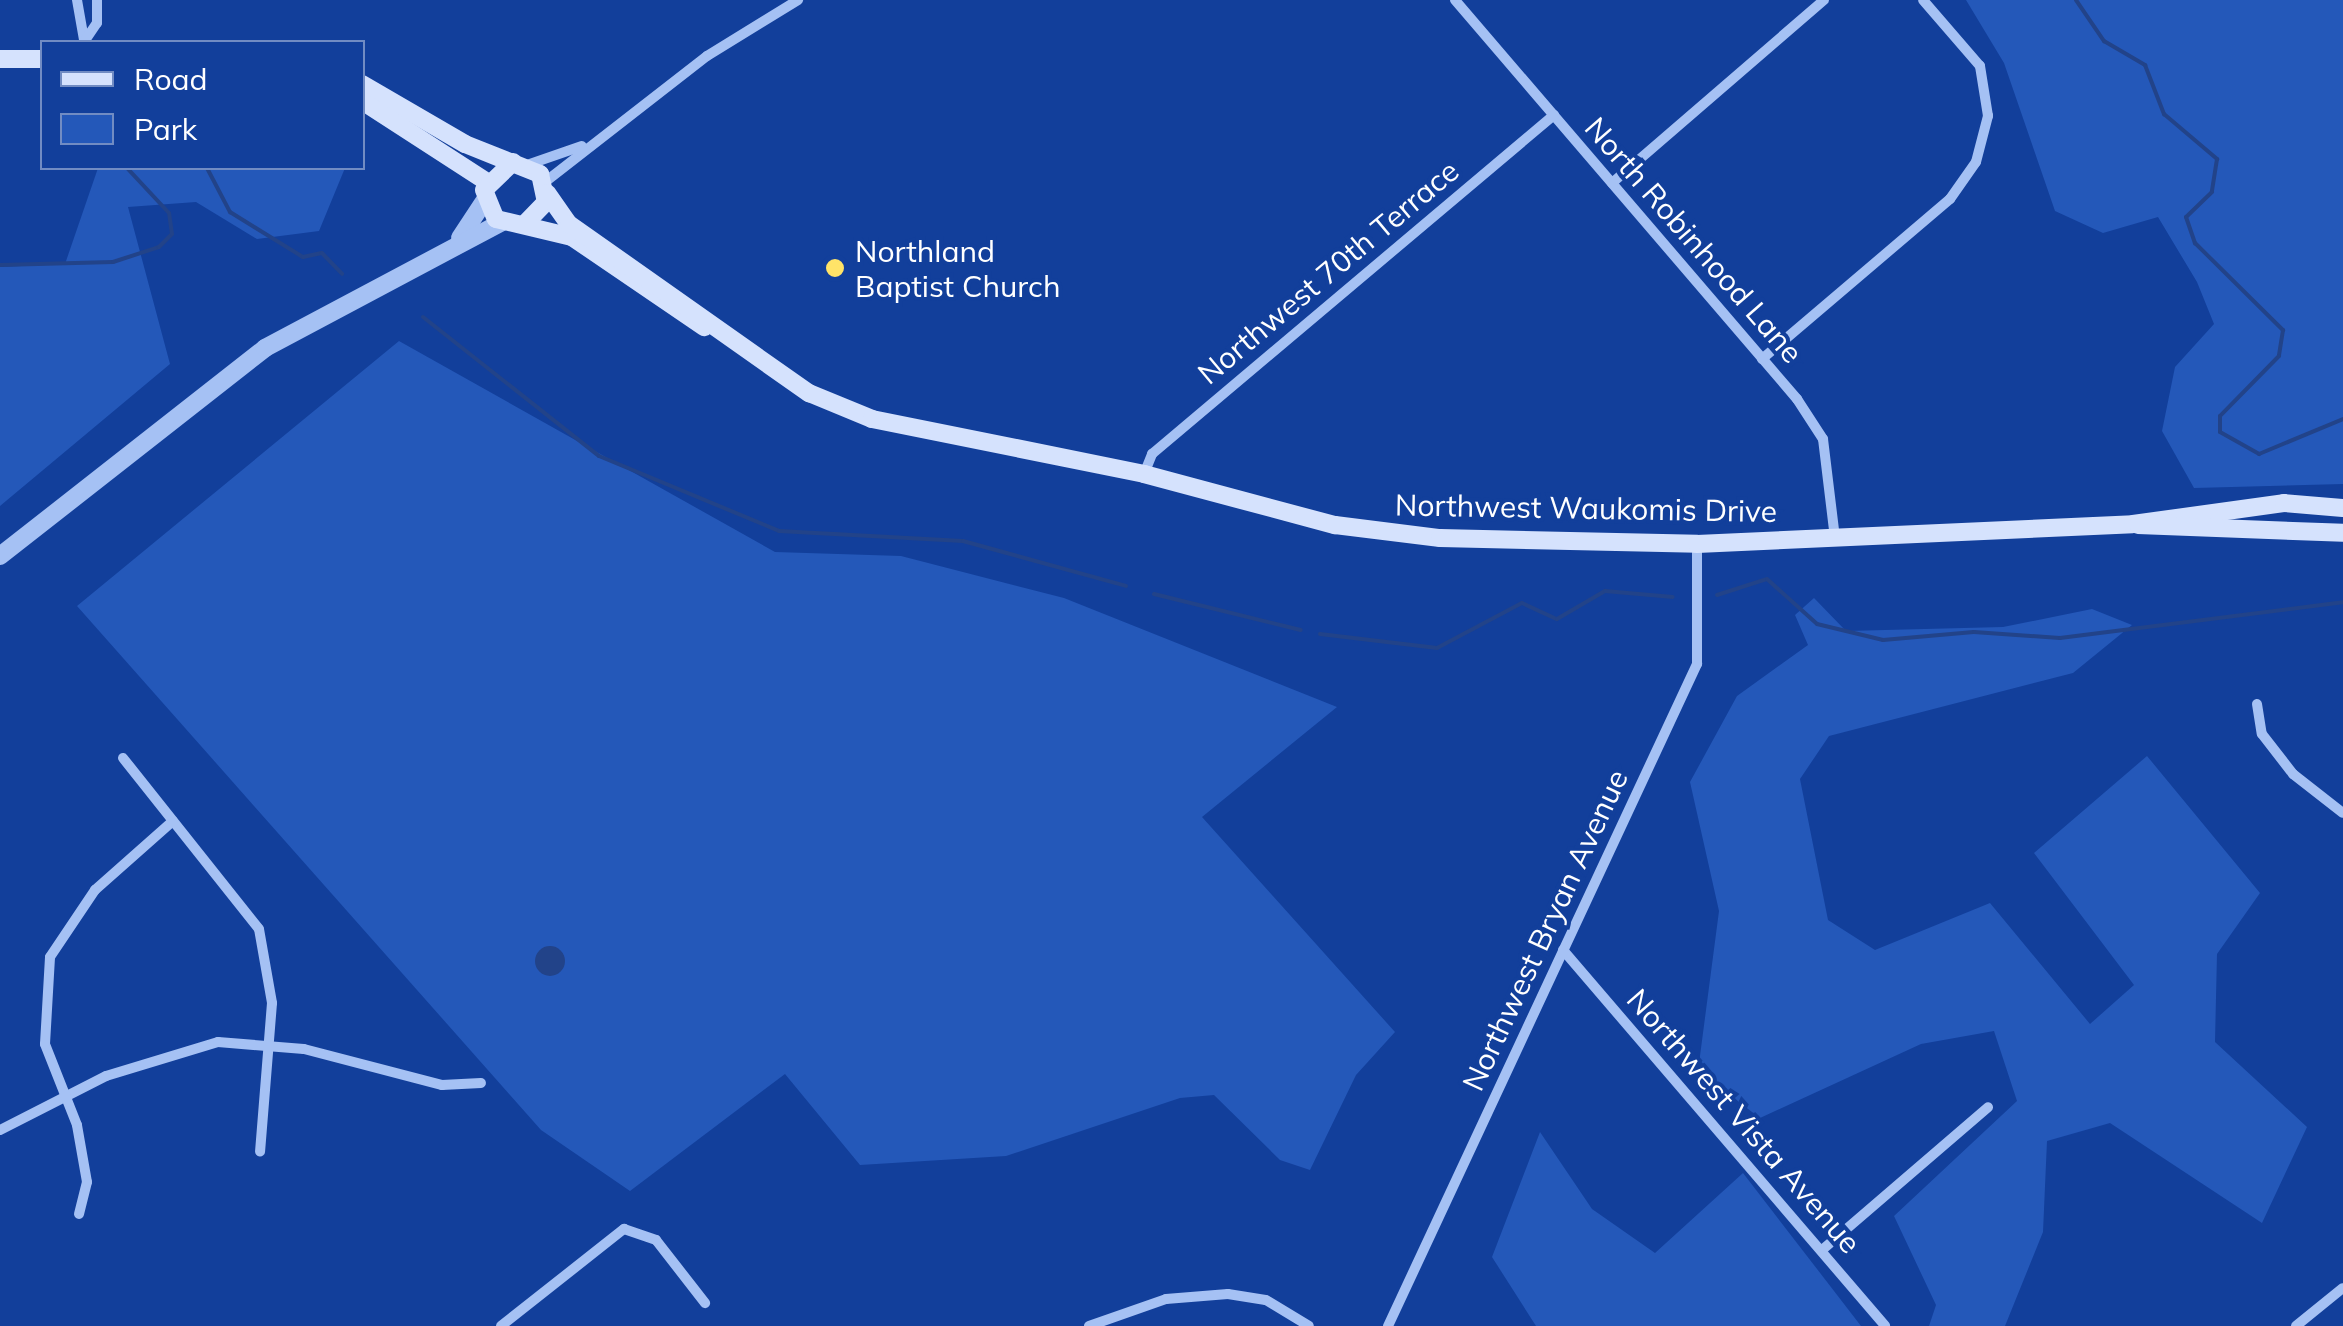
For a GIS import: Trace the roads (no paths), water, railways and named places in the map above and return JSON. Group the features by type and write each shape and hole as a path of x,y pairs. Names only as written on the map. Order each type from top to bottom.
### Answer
{"main road":[{"path":"0,59 40,59"},
{"path":"365,86 520,163 486,191"},
{"path":"365,102 486,191 502,222"},
{"name":"Northwest Waukomis Drive","path":"520,163 546,188 569,224 714,331"},
{"path":"525,224 546,188"},
{"name":"Northwest Waukomis Drive","path":"502,222 572,237 809,394 872,419 1144,474 1334,525 1697,544 2133,524 2343,533"},
{"name":"Northwest Waukomis Drive","path":"2133,524 2266,504 2343,508"}],"street":[{"path":"77,0 84,40"},
{"path":"85,40 97,23 97,0"},
{"path":"546,188 593,145 798,0"},
{"name":"North Robinhood Lane","path":"1455,0 1762,359 1823,439 1835,539"},
{"path":"1612,182 1824,0"},
{"path":"1762,359 1950,199 1976,162 1988,116 1980,66 1923,0"},
{"name":"Northwest 70th Terrace","path":"1144,474 1152,454 1554,115"},
{"path":"520,163 593,145"},
{"path":"435,263 486,191"},
{"path":"0,556 265,348 435,263 502,222"},
{"name":"Northwest Bryan Avenue","path":"1388,1326 1697,664 1697,544"},
{"path":"2258,704 2262,734 2293,774 2343,813"},
{"path":"123,758 259,929 269,961 260,1152"},
{"path":"80,1214 87,1182 45,1044 50,957 95,890 173,821"},
{"name":"Northwest Vista Avenue","path":"1563,950 1885,1326"},
{"path":"0,1130 164,1053 266,1045 442,1085 480,1084"},
{"path":"1822,1250 1988,1107"},
{"path":"501,1326 624,1229 656,1240 706,1303"},
{"path":"2296,1326 2343,1288"},
{"path":"1089,1326 1166,1298 1228,1294 1266,1300 1309,1326"}],"waterway":[{"path":"2076,0 2104,41 2145,65 2164,114 2217,159 2212,192 2186,217 2195,243 2283,330 2279,356 2220,416 2220,432 2259,454 2343,419"},
{"path":"0,265 113,262 159,247 172,234 169,213 129,170"},
{"path":"208,170 230,212 303,257 322,253 342,274"},
{"path":"423,317 599,456 779,531 963,541 1126,586"},
{"path":"1717,595 1767,579 1817,624 1883,640 1974,632 2060,638 2343,602"},
{"path":"1320,634 1437,648 1522,603 1557,619 1605,591 1673,597"},
{"path":"1154,594 1301,630"}],"place":[{"name":"Northland Baptist Church","path":"835,268"}]}
